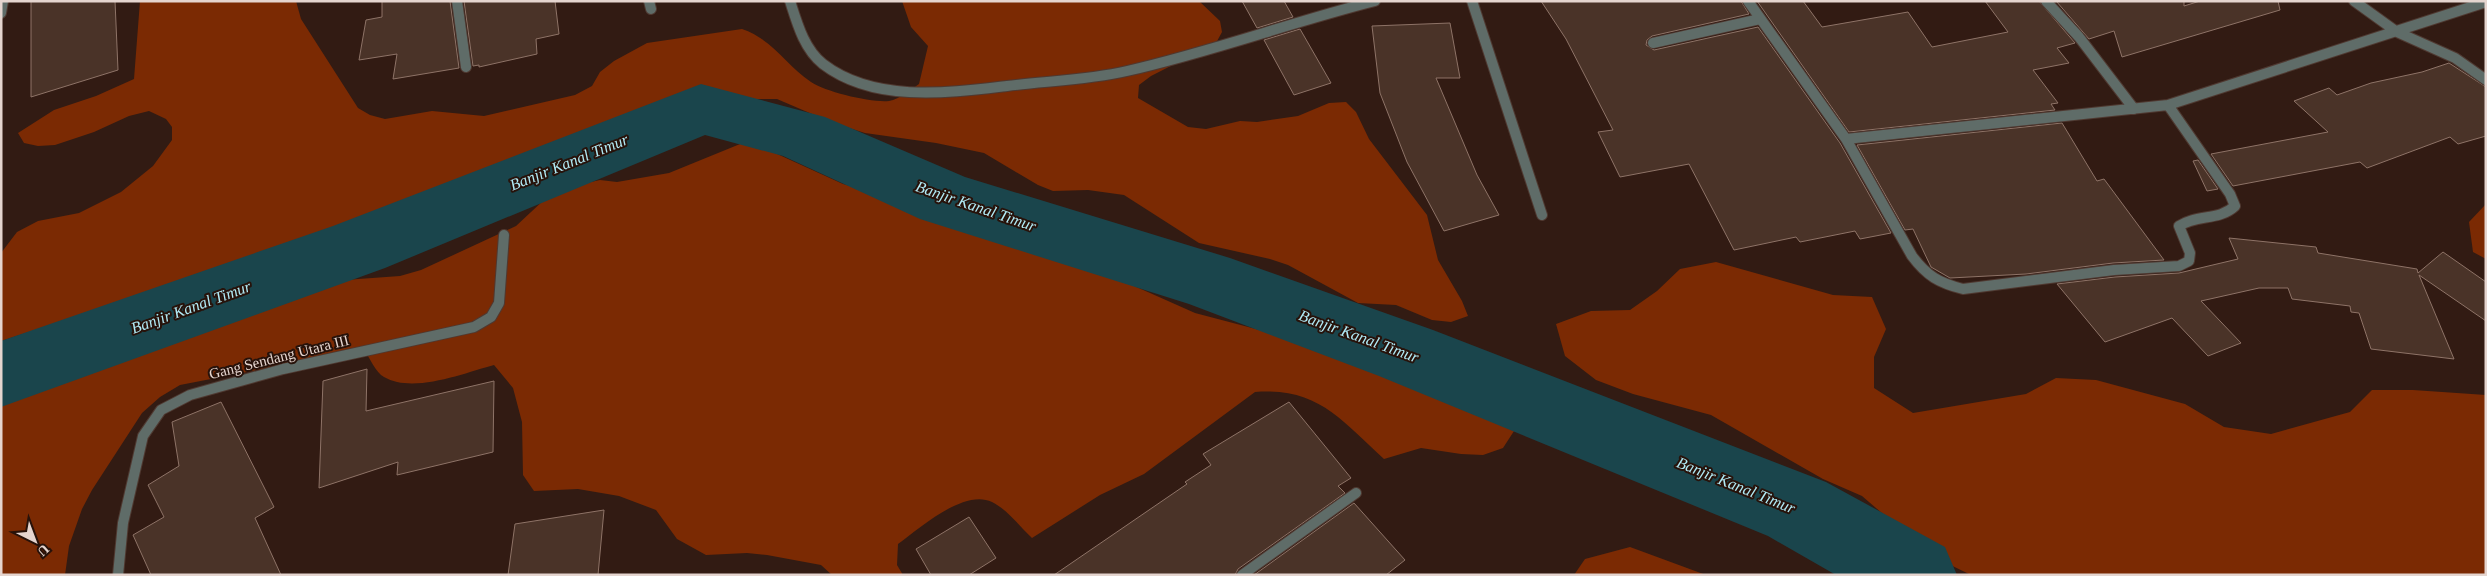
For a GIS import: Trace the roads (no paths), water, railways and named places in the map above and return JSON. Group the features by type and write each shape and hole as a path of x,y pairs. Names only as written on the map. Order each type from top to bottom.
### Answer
{"street":[{"path":"1,13 3,1"},
{"path":"457,1 466,67"},
{"path":"790,1 809,47 823,64 844,76 869,86 902,91 961,90 1126,71 1376,1"},
{"path":"1332,1 1339,10"},
{"path":"1472,1 1542,215"},
{"path":"1748,1 1846,139 1921,268 1940,283 1963,289 2114,270 2179,266 2189,261 2190,252 2179,233 2179,226 2187,222 2224,215 2231,212 2235,206 2230,194 2168,105"},
{"path":"2046,1 2079,37 2134,108"},
{"path":"2354,1 2396,32 2455,58 2486,80"},
{"path":"1846,139 2168,105 2486,2"},
{"path":"1653,44 1760,19"},
{"name":"Gang Sendang Utara III","path":"118,575 123,523 143,436 150,422 161,410 190,395 283,369 474,327 491,317 499,304 504,235"},
{"path":"1242,575 1356,493"}],"waterway":[{"name":"Banjir Kanal Timur","path":"1,374 359,247 701,109 801,135 945,199 1204,279 1406,353 1797,509 1915,575"}]}
